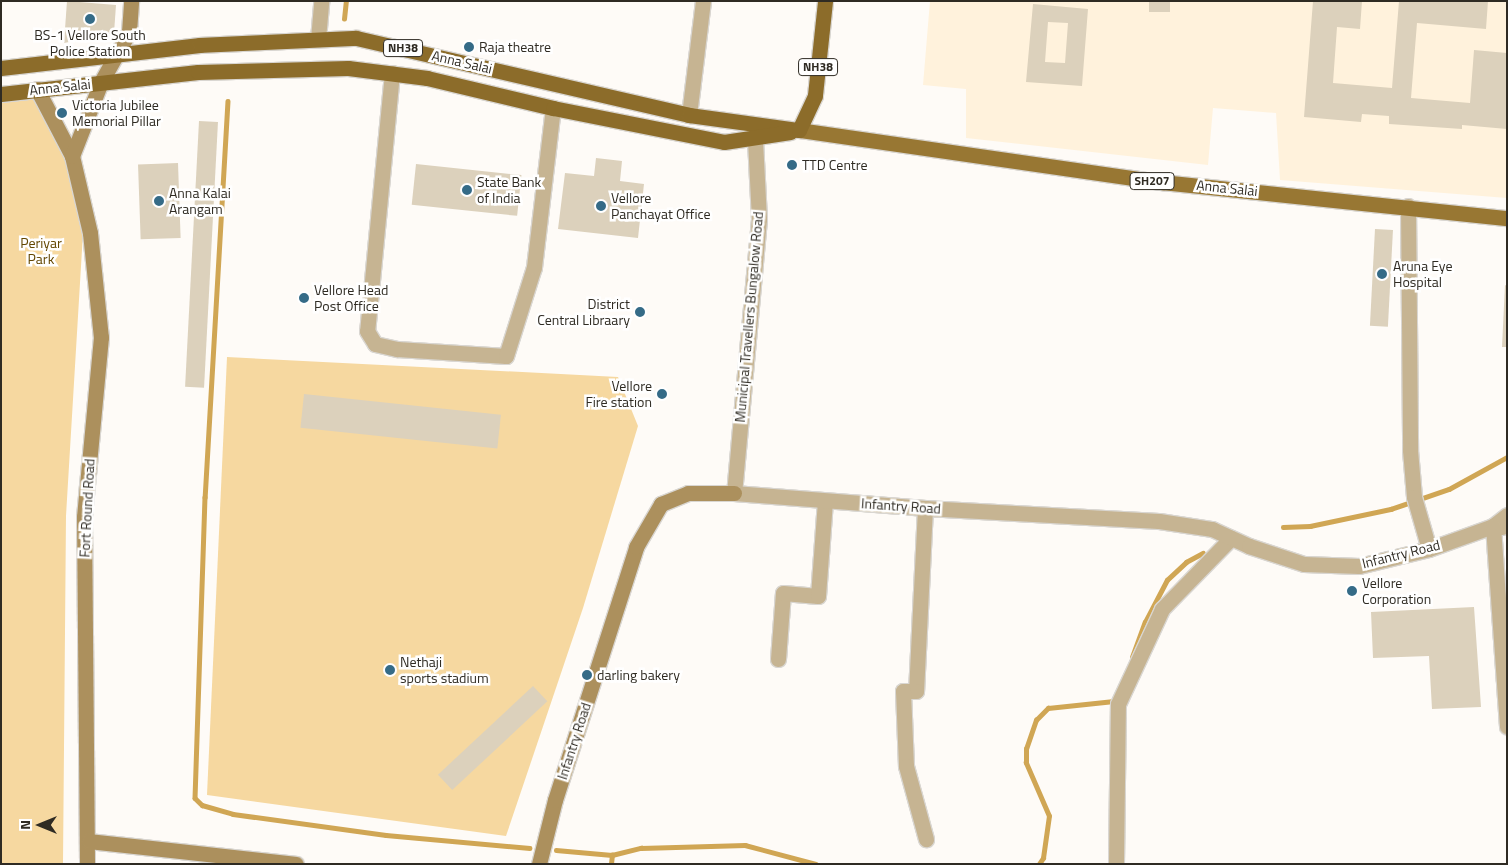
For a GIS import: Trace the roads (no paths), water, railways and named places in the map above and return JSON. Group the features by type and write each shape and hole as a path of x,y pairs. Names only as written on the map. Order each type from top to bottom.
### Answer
{"highway":[{"name":"NH38","path":"799,130 815,95 824,1"},
{"name":"Anna Salai","path":"1,68 118,52 356,38 689,115 799,130"},
{"name":"Anna Salai","path":"1,94 101,82 267,68 348,68 428,78 553,108 724,142 755,140 799,130"}],"main road":[{"path":"72,156 101,82 129,32 131,1"},
{"path":"37,89 72,156"},
{"name":"Anna Salai","path":"799,130 1162,182 1408,206 1507,218"},
{"name":"Fort Round Road","path":"72,156 90,233 101,336 84,517 89,841 87,864"},
{"name":"Infantry Road","path":"539,864 555,800 636,547 661,504 688,493 734,493"},
{"path":"89,841 296,864"}],"street":[{"path":"318,39 321,1"},
{"path":"689,115 702,1"},
{"path":"392,73 367,331 375,344 397,349 506,356 534,267 553,108"},
{"name":"Municipal Travellers Bungalow Road","path":"734,493 759,219 755,140"},
{"path":"1408,206 1410,450 1414,497 1429,549"},
{"name":"Infantry Road","path":"734,493 925,508 1159,521 1212,529 1231,538 1304,564 1359,566 1429,549 1500,527 1507,516"},
{"path":"778,659 783,593 818,596 825,500"},
{"path":"925,508 916,691 903,691 906,766 926,839"},
{"path":"1500,527 1507,727"},
{"path":"1116,864 1118,704 1162,609 1231,538"}],"waterway":[{"path":"344,19 346,1"},
{"path":"228,101 205,497 195,798 202,805 233,814 386,835 529,848"},
{"path":"1283,527 1310,526 1391,509 1449,489 1507,457"},
{"path":"1132,657 1145,622 1167,580 1186,562 1203,553"},
{"path":"1039,864 1043,858 1049,816 1026,763 1026,749 1036,720 1048,708 1114,701"},
{"path":"611,864 612,855 641,848 745,845 816,864"},
{"path":"556,850 612,855"}],"place":[{"name":"BS-1 Vellore South Police Station","path":"90,19"},
{"name":"Raja theatre","path":"469,47"},
{"name":"Victoria Jubilee Memorial Pillar","path":"62,113"},
{"name":"TTD Centre","path":"792,165"},
{"name":"State Bank of India","path":"467,190"},
{"name":"Anna Kalai Arangam","path":"159,201"},
{"name":"Vellore Panchayat Office","path":"601,206"},
{"name":"Aruna Eye Hospital","path":"1382,274"},
{"name":"Vellore Head Post Office","path":"304,298"},
{"name":"District Central Libraary","path":"640,312"},
{"name":"Vellore Fire station","path":"662,394"},
{"name":"Vellore Corporation","path":"1352,591"},
{"name":"Nethaji sports stadium","path":"390,670"},
{"name":"darling bakery","path":"587,675"}],"park label":[{"name":"Periyar Park","path":"41,252"}]}
